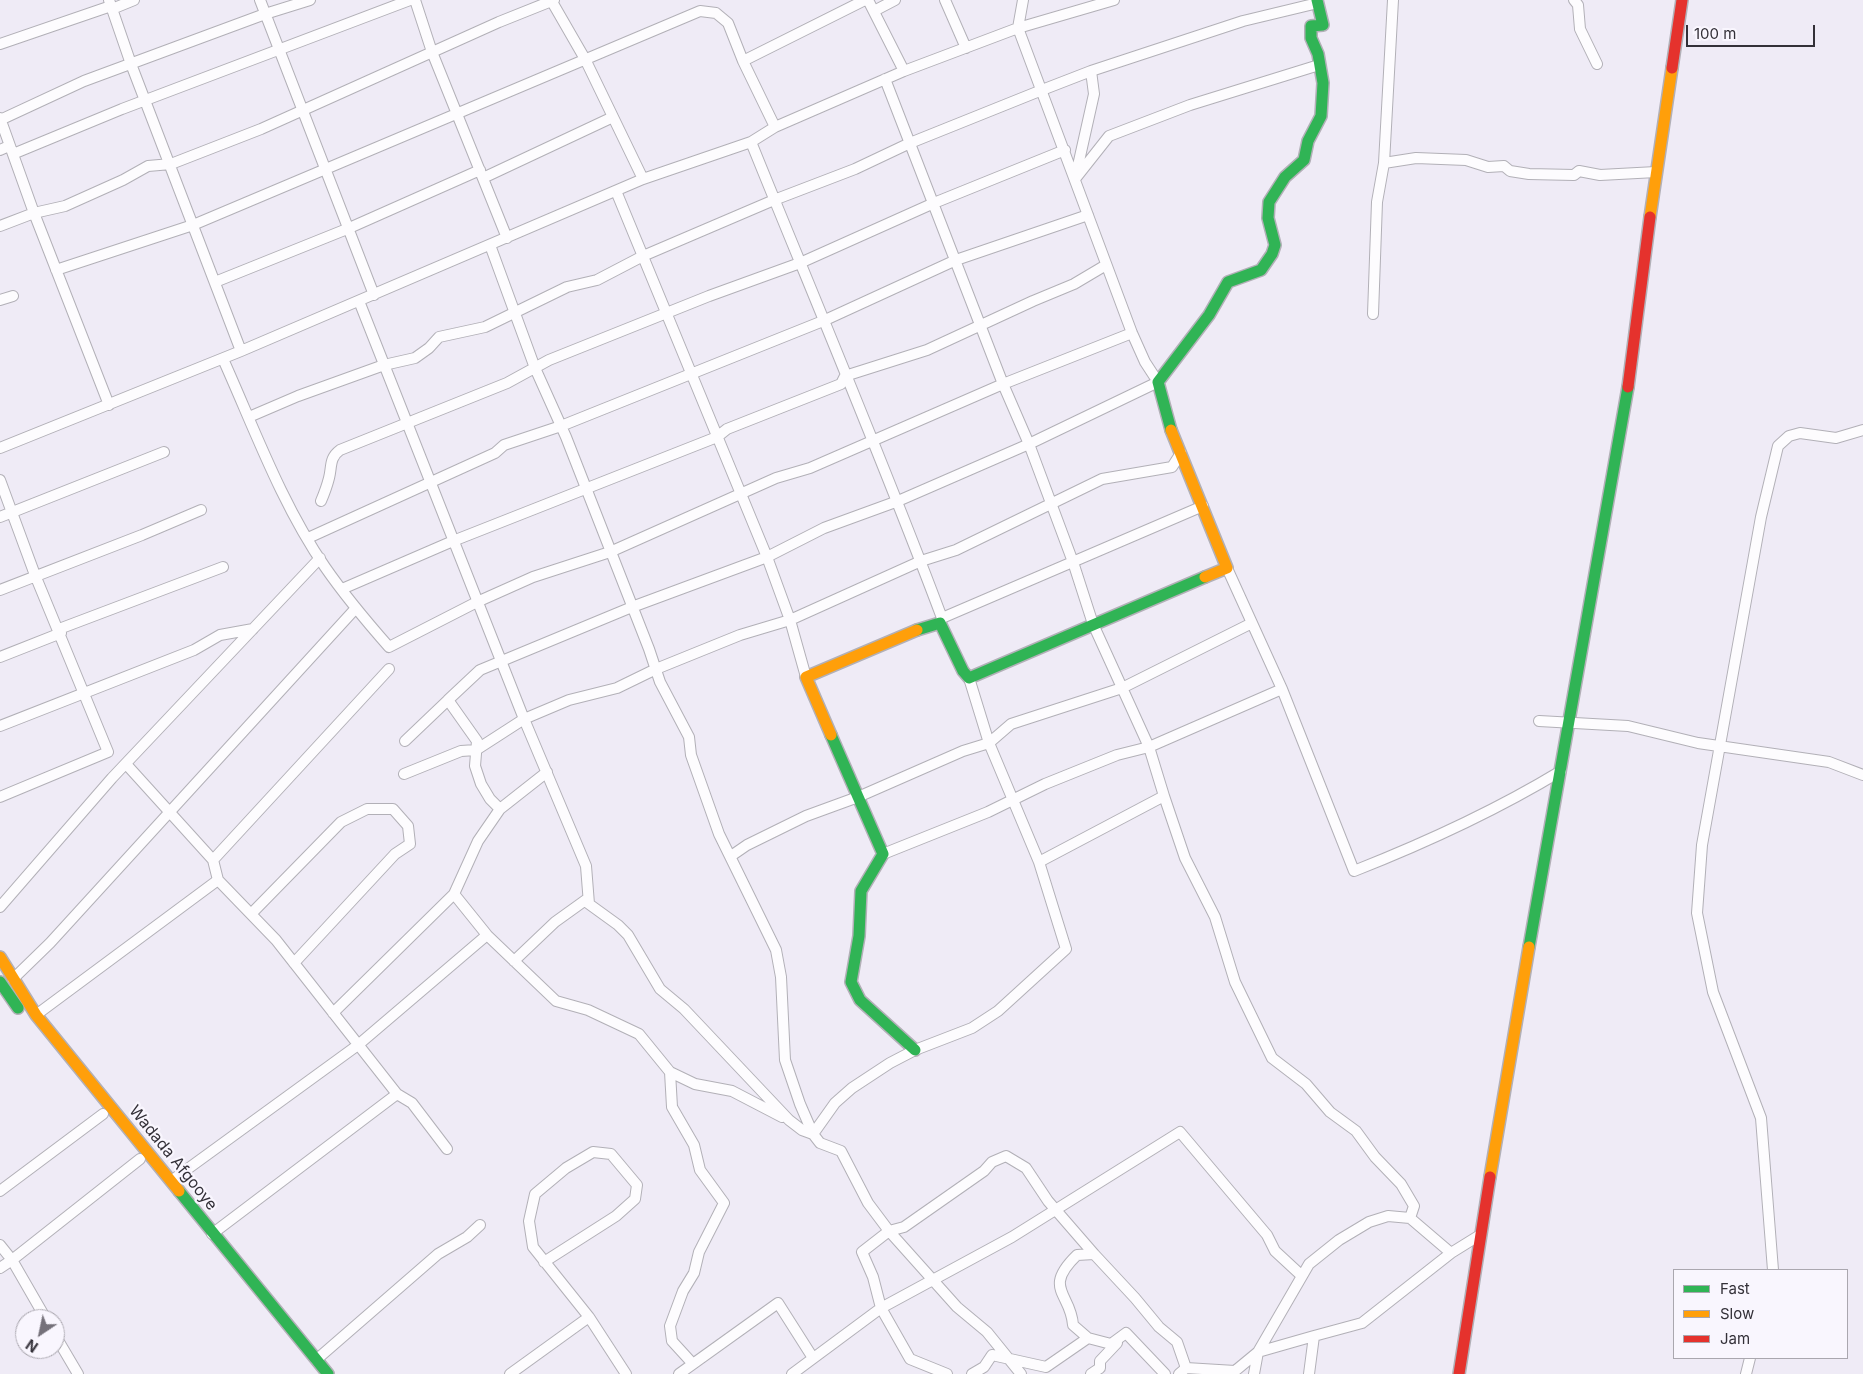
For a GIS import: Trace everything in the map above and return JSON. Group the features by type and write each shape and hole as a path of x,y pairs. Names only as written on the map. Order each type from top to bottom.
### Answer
{"main road":[{"path":"1459,1374 1480,1235 1560,771 1624,417 1656,172 1682,0"},
{"path":"915,1050 860,1000 851,982 853,956 859,936 861,891 883,854 806,677 941,620 963,671 969,678 1227,568 1165,412 1158,382 1209,315 1216,298 1224,286 1228,282 1261,270 1272,254 1274,245 1268,218 1269,202 1285,177 1304,160 1308,141 1322,116 1324,88 1318,54 1311,38 1311,26 1323,25 1318,1"},
{"name":"Wadada Afgooye","path":"0,958 36,1015 212,1234 328,1374"},
{"name":"Wadada Afgooye","path":"0,982 28,1021 314,1374"}],"street":[{"path":"0,44 111,5 134,0"},
{"path":"260,0 278,49 304,109 347,229 374,295"},
{"path":"109,405 7,150 0,119 84,81 265,14 310,0"},
{"path":"7,150 146,101 410,0"},
{"path":"415,0 432,52 507,238"},
{"path":"0,226 65,206 123,180 148,166 171,164 304,109 553,0 585,59 643,180"},
{"path":"743,61 867,0 904,71"},
{"path":"874,11 895,0"},
{"path":"944,0 966,48"},
{"path":"405,741 480,670 632,607 767,557 824,528 898,501 1029,444 1158,382 1144,362 1132,333 1018,28 1023,0"},
{"path":"0,448 223,359 616,191 751,142 776,127 904,71 1018,28 1114,0"},
{"path":"1373,314 1377,202 1384,162 1393,0"},
{"path":"1574,0 1578,5 1580,28 1597,64"},
{"path":"249,417 298,396 384,365 415,358 430,348 439,337 485,327 567,287 597,280 643,256 774,200 856,169 910,143 1042,90 1091,71 1243,22 1318,1"},
{"path":"111,5 131,64 171,164 241,351"},
{"path":"56,270 194,225 700,11 716,13 728,23 743,61 776,127"},
{"path":"1075,179 1109,136 1190,105 1319,65"},
{"path":"1075,179 1094,94 1091,71"},
{"path":"885,79 1003,384 1052,503 1074,562 1093,624 1149,747 1184,858 1215,917 1235,982 1272,1058 1306,1084 1330,1112 1356,1131 1375,1157 1401,1184 1414,1206 1410,1218"},
{"path":"216,282 481,174 613,117"},
{"path":"751,142 871,441 898,501 941,620 1203,506"},
{"path":"321,502 335,454 391,428 409,424 507,382 548,360 800,263 934,204 1065,150"},
{"path":"1384,162 1416,158 1466,160 1488,166 1504,166 1510,170 1529,174 1574,175 1579,171 1600,175 1656,172"},
{"path":"616,191 767,557 790,620 806,677"},
{"path":"308,538 431,483 495,452 504,445 561,426 823,321 956,260 1088,215"},
{"path":"490,245 514,312 526,339 534,368 561,426 660,682 689,737 691,755 719,834 776,950 781,977 784,1060 813,1134 825,1146 842,1151 868,1203 889,1231 958,1307 987,1332 1021,1374"},
{"path":"342,589 453,540 717,437 727,429 841,384 845,376 926,350 1033,300 1074,284 1106,266"},
{"path":"0,300 12,296"},
{"path":"359,301 524,719 586,866 587,899 592,908 618,924 628,935 660,989 684,1009 789,1120 802,1130 813,1134"},
{"path":"223,359 285,497 308,538 356,608 390,647 477,602 533,577 610,552 776,478 810,468 1003,384 1132,333"},
{"path":"1773,1269 1761,1118 1713,992 1696,913 1702,845 1762,517 1778,446 1789,436 1800,433 1836,438 1863,430"},
{"path":"0,517 164,452"},
{"path":"404,774 461,751 476,750 524,719 569,700 617,688 656,669 740,635 790,620 920,561 956,550 1102,479 1172,467 1181,453"},
{"path":"0,480 35,575 60,631 83,694 108,752 0,797"},
{"path":"0,590 202,510"},
{"path":"0,907 126,764 320,558"},
{"path":"0,656 223,567"},
{"path":"1227,568 1282,689 1354,870 1412,848 1519,796 1560,771"},
{"path":"13,978 50,943 356,608"},
{"path":"731,856 747,845 806,816 858,797 963,750 989,743 1011,724 1122,688 1252,623"},
{"path":"0,726 194,650 220,635 253,630"},
{"path":"213,860 389,668"},
{"path":"813,1134 835,1103 852,1088 890,1063 915,1050 972,1028 998,1011 1066,949 1039,862 989,743 969,678"},
{"path":"883,854 988,812 1013,799 1117,756 1149,747 1282,689"},
{"path":"448,700 476,741 475,766 481,784 490,799 500,809"},
{"path":"1540,721 1628,726 1721,747 1829,762 1863,775"},
{"path":"126,764 213,860 218,880 294,963 397,1094 412,1103 447,1149"},
{"path":"333,1013 454,894 478,841 500,809 547,772"},
{"path":"1039,862 1164,796"},
{"path":"250,914 341,822 367,809 393,809 408,826 410,844 395,854 294,963"},
{"path":"36,1015 218,880"},
{"path":"454,894 487,935 556,1001 588,1010 639,1034 670,1072 695,1084 732,1091 789,1120"},
{"path":"514,961 555,922 587,899"},
{"path":"171,1181 358,1045 487,935"},
{"path":"670,1072 672,1107 694,1145 700,1170 724,1203 699,1252 694,1273 683,1291 670,1326 672,1342 693,1364"},
{"path":"212,1234 397,1094"},
{"path":"0,1192 103,1114"},
{"path":"792,1374 881,1308 935,1280 1056,1210 1180,1132 1267,1235 1276,1251 1302,1276"},
{"path":"544,1262 616,1216 635,1199 637,1185 611,1154 593,1152 566,1168 535,1194 529,1221 533,1248 544,1262 589,1317 626,1374"},
{"path":"947,1374 910,1359 881,1308 873,1277 862,1252 889,1231 904,1227 984,1171 992,1162 1006,1156 1026,1168 1056,1210 1094,1254 1159,1327 1177,1342 1183,1371 1235,1371 1258,1352 1362,1323 1451,1253 1480,1235"},
{"path":"0,1268 140,1159"},
{"path":"1254,1374 1258,1352 1309,1264 1319,1255 1369,1222 1388,1216 1410,1218 1451,1253"},
{"path":"316,1360 438,1254 467,1237 480,1225"},
{"path":"0,1245 12,1260 40,1309"},
{"path":"1094,1254 1077,1255 1062,1274 1059,1284 1064,1302 1072,1311 1073,1325 1088,1338 1111,1344 1126,1332"},
{"path":"679,1374 778,1304 813,1358"},
{"path":"510,1374 589,1317"},
{"path":"1090,1374 1100,1368 1100,1361 1126,1332"},
{"path":"1126,1332 1165,1374"},
{"path":"1309,1374 1314,1336"},
{"path":"972,1374 984,1367 992,1355 1046,1367 1088,1338"},
{"path":"65,1352 78,1374"},
{"path":"1746,1374 1750,1359"}],"traffic: fast":[{"path":"1171,430 1158,382 1209,315 1228,282 1261,270 1272,254 1275,245 1268,218 1269,202 1285,177 1304,160 1308,141 1321,116 1323,83 1318,54 1311,38 1311,26 1323,25 1317,0"},
{"path":"1529,947 1628,387"},
{"path":"917,630 940,623 963,671 969,678 1205,577"},
{"path":"831,735 883,854 861,891 859,936 851,982 860,1000 915,1050"},
{"path":"0,982 18,1008"},
{"path":"179,1191 328,1374"}],"traffic: slow":[{"path":"1650,217 1672,68"},
{"path":"1171,430 1227,568 1205,577"},
{"path":"831,735 806,677 917,630"},
{"path":"1490,1177 1529,947"},
{"path":"0,957 36,1015 179,1191"}],"traffic: jam":[{"path":"1672,68 1682,0"},
{"path":"1628,387 1650,217"},
{"path":"1459,1374 1490,1177"}]}
